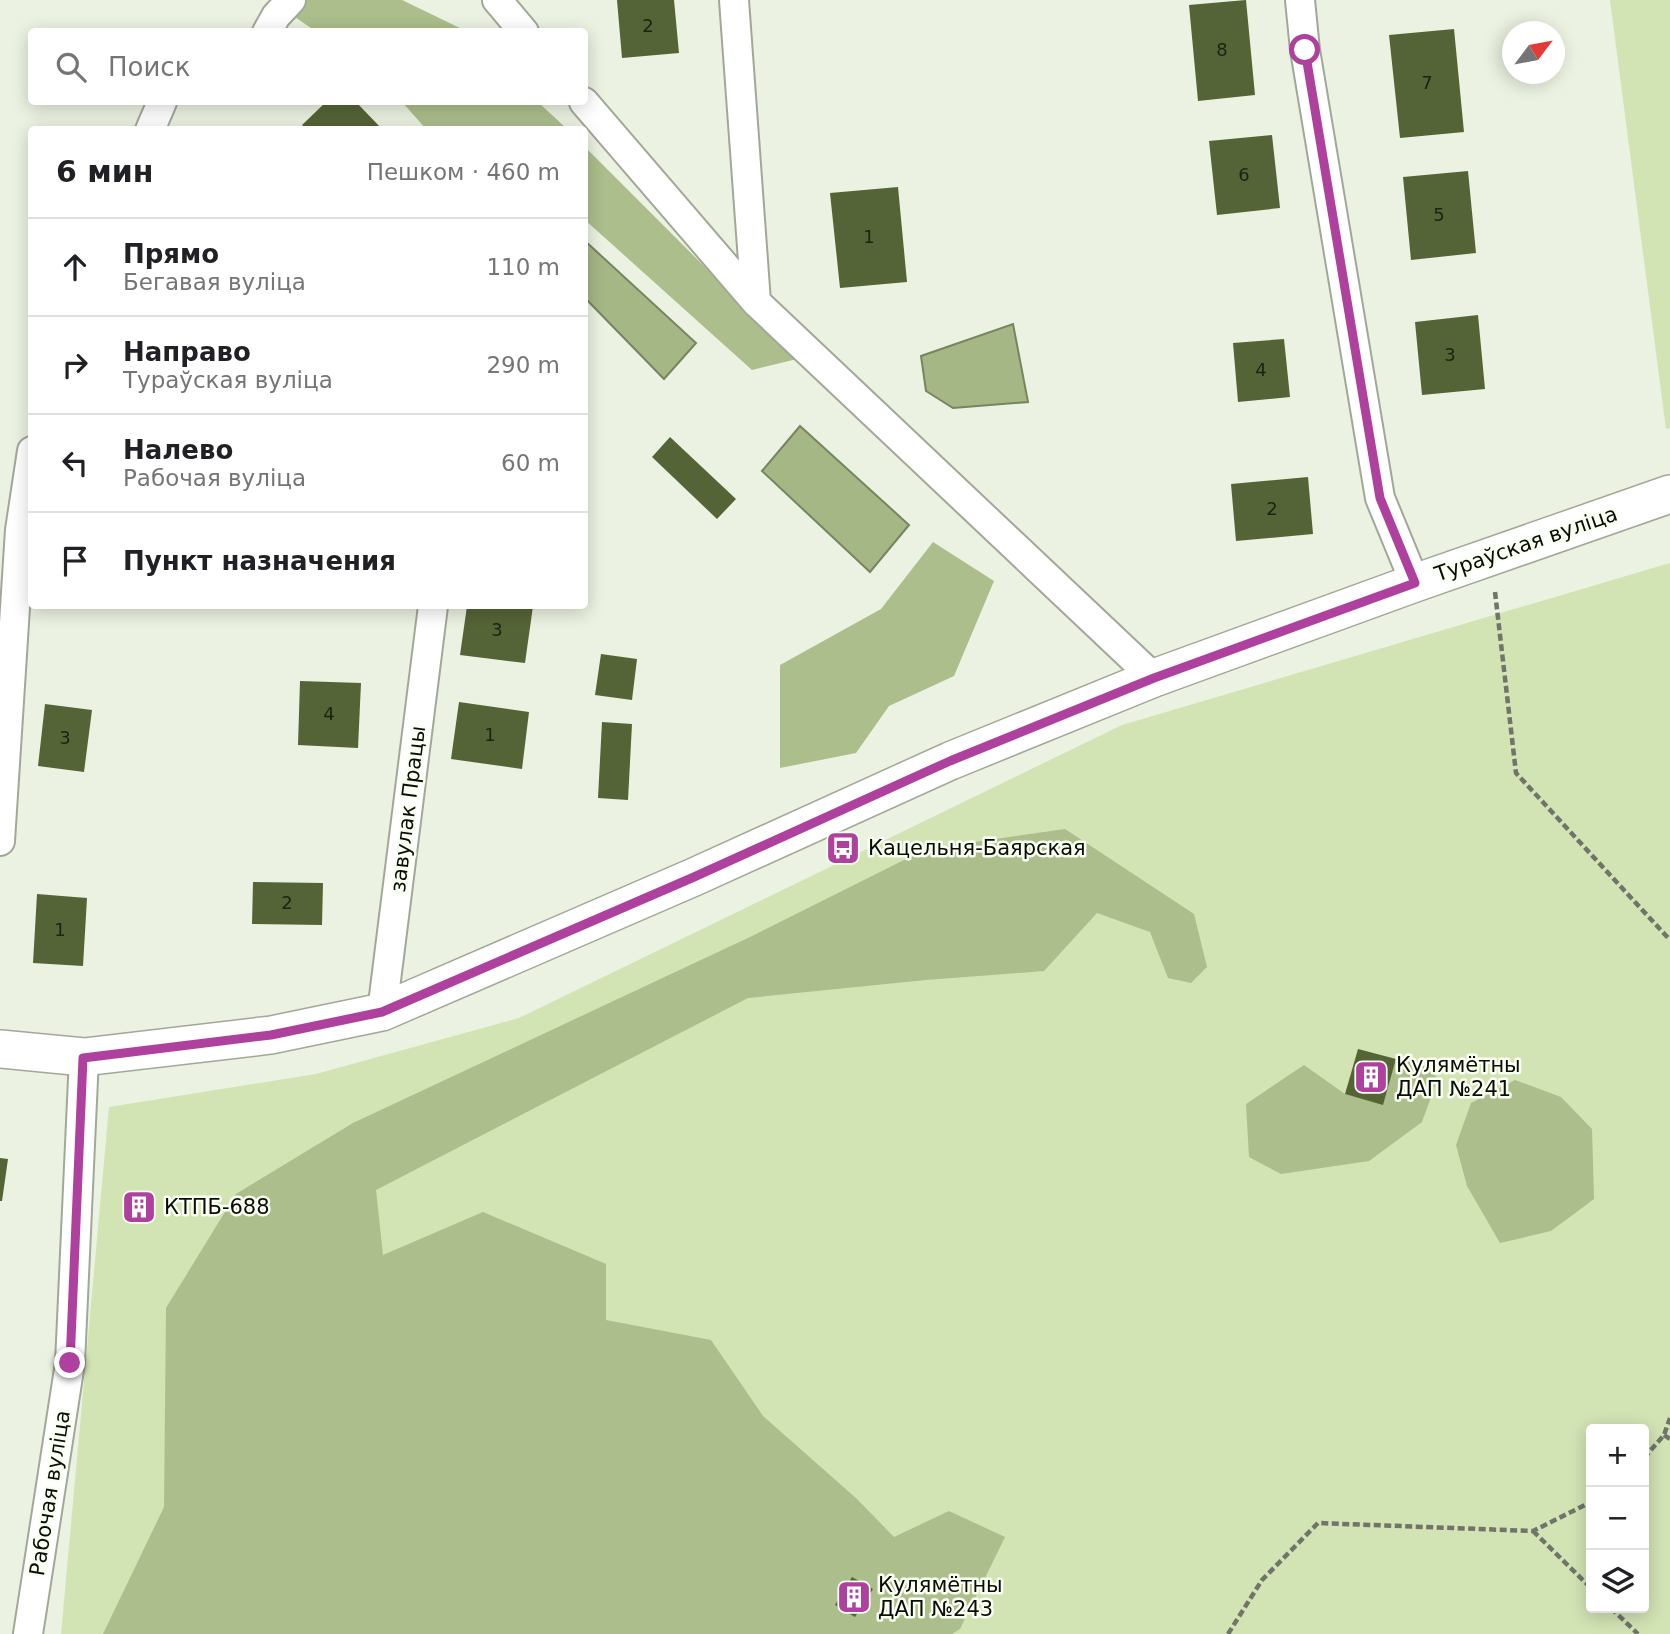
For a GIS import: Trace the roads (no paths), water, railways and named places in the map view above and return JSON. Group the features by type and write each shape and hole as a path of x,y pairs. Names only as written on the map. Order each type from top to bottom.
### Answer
{"street":[{"path":"269,28 291,0"},
{"path":"498,0 521,28"},
{"path":"734,0 756,302"},
{"path":"1300,0 1305,50 1380,498 1415,583"},
{"path":"152,126 161,105"},
{"path":"587,105 756,302 1154,678"},
{"path":"0,841 20,530 28,477"},
{"name":"Тураўская вуліца","path":"0,1049 83,1058 271,1035 382,1012 950,761 1154,678 1670,494"},
{"name":"завулак Працы","path":"382,1012 433,609"},
{"name":"Рабочая вуліца","path":"28,1634 70,1363 83,1058"}],"place":[{"name":"Кацельня-Баярская","path":"843,848"},
{"name":"Кулямётны ДАП №241","path":"1371,1077"},
{"name":"КТПБ-688","path":"139,1207"},
{"name":"Кулямётны ДАП №243","path":"854,1597"}]}
